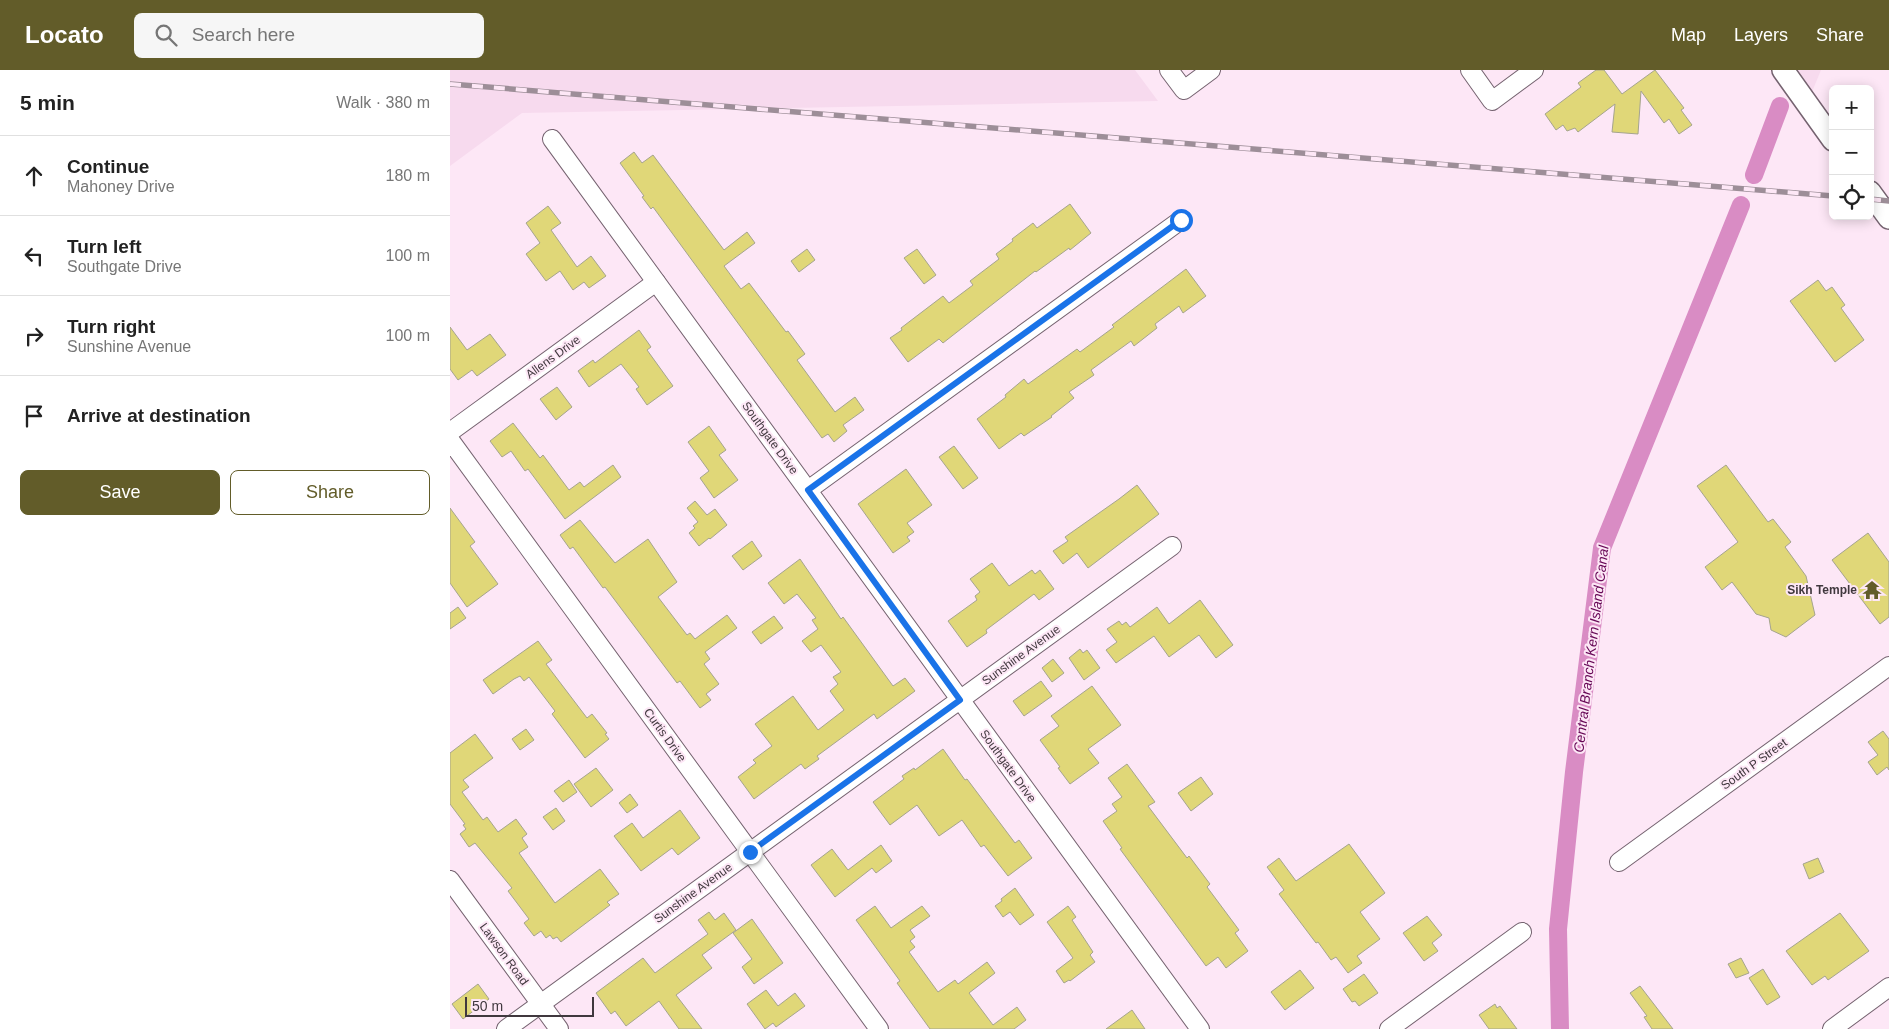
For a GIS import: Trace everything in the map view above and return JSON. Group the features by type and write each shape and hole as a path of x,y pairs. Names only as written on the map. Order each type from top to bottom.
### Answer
{"street":[{"path":"1169,70 1184,90 1211,70"},
{"path":"1470,70 1492,101 1534,70"},
{"path":"1783,70 1829,134"},
{"name":"Southgate Drive","path":"552,139 1200,1029"},
{"path":"1874,197 1889,218"},
{"path":"808,490 1181,220"},
{"name":"Allens Drive","path":"450,432 656,282"},
{"name":"Curtis Drive","path":"450,440 879,1029"},
{"name":"Sunshine Avenue","path":"506,1029 1172,546"},
{"name":"South P Street","path":"1619,862 1889,666"},
{"name":"Lawson Road","path":"450,880 559,1029"},
{"path":"1389,1029 1522,932"},
{"path":"1832,1029 1889,987"}],"shaded area":[{"path":"450,70 1135,70 1158,101 522,113 450,166"},
{"path":"1783,70 1821,70 1807,104"}],"building":[{"path":"1596,70 1604,70 1622,94 1655,70 1684,108 1681,110 1692,125 1679,134 1669,119 1664,123 1641,91 1638,134 1612,132 1615,104 1578,132 1575,128 1567,131 1563,125 1556,130 1545,114 1581,87 1578,83"},
{"path":"634,152 642,163 653,155 724,250 747,232 755,243 724,266 741,289 749,283 786,332 788,331 805,354 797,360 835,412 855,397 864,410 843,425 847,431 834,442 828,434 822,438 653,207 651,209 642,197 644,196 620,163"},
{"path":"1070,204 1091,233 1070,250 1069,248 1035,271 943,343 939,339 908,362 890,338 943,296 949,303 973,285 970,281 999,259 996,254 1013,241 1012,239 1033,223 1037,228"},
{"path":"548,206 561,223 551,230 577,267 591,256 606,276 589,288 584,282 573,290 560,271 546,281 526,254 540,243 526,223"},
{"path":"807,249 815,260 799,272 791,261"},
{"path":"917,249 936,275 924,284 904,258"},
{"path":"1186,269 1206,296 1183,313 1179,306 1155,324 1157,328 1134,346 1131,341 1091,370 1094,375 1069,392 1074,398 1052,417 1024,436 1021,433 999,449 977,419 1006,397 1005,395 1024,379 1028,384 1077,349 1080,352 1114,327 1112,325"},
{"path":"1818,280 1826,291 1832,287 1845,305 1841,308 1864,340 1835,362 1790,301"},
{"path":"450,327 467,350 490,334 506,355 477,376 472,370 458,380 450,369"},
{"path":"639,330 651,347 647,350 673,386 647,405 636,389 639,387 621,364 589,387 578,371 593,360 595,363"},
{"path":"557,387 572,407 556,420 540,399"},
{"path":"513,423 540,458 543,455 569,490 580,482 584,487 613,465 621,477 565,519 528,469 525,471 511,451 502,457 490,441"},
{"path":"709,426 726,450 719,455 738,480 714,498 700,478 709,471 688,442"},
{"path":"954,446 978,478 963,489 939,457"},
{"path":"1726,465 1768,522 1773,519 1791,542 1785,547 1806,576 1815,615 1786,637 1771,630 1769,618 1756,614 1732,582 1722,590 1705,567 1738,542 1697,486"},
{"path":"906,469 932,505 907,523 914,532 907,537 910,541 893,553 858,504"},
{"path":"1137,485 1159,514 1088,568 1077,553 1063,564 1053,551 1068,541 1065,537"},
{"path":"695,501 707,515 715,509 727,525 699,546 689,533 698,522 687,508"},
{"path":"450,508 475,542 470,546 498,584 467,607 450,583"},
{"path":"580,520 615,563 648,539 677,582 658,597 687,635 690,633 695,639 727,615 737,628 705,652 710,659 704,664 719,684 706,694 711,700 700,708 680,681 677,683 573,547 570,549 560,535"},
{"name":"Sikh Temple","path":"1868,533 1889,562 1889,617 1880,624 1832,560"},
{"path":"752,541 762,556 743,570 732,556"},
{"path":"800,559 841,619 843,617 893,686 905,678 915,691 877,719 874,714 817,756 819,759 805,769 801,764 754,799 738,777 756,763 753,760 772,746 755,724 793,696 818,730 844,710 830,691 838,684 833,677 841,672 821,645 811,652 802,641 818,629 812,620 816,618 797,594 784,604 768,583"},
{"path":"992,563 1009,586 1032,570 1035,574 1040,570 1054,589 1039,600 1034,594 986,630 987,633 967,647 948,621 977,600 975,596 980,592 970,579"},
{"path":"1200,600 1233,645 1216,658 1199,635 1169,657 1154,636 1116,663 1106,650 1117,642 1107,629 1119,621 1122,625 1126,622 1130,627 1157,607 1169,624"},
{"path":"458,607 466,618 450,629 450,613"},
{"path":"774,616 783,628 761,644 752,632"},
{"path":"538,641 552,660 546,664 587,718 592,714 607,733 605,734 609,739 585,758 552,714 555,711 529,677 524,681 520,676 493,694 483,680"},
{"path":"1080,649 1083,653 1087,650 1100,668 1084,680 1069,658"},
{"path":"1053,659 1064,673 1052,682 1042,668"},
{"path":"1041,681 1052,696 1024,716 1013,701"},
{"path":"1092,686 1121,725 1088,749 1099,763 1070,784 1040,740 1059,726 1051,716"},
{"path":"526,729 534,740 520,750 512,739"},
{"path":"1883,731 1889,739 1889,770 1887,767 1877,775 1868,762 1878,755 1868,742"},
{"path":"475,734 493,758 463,780 469,787 462,792 483,820 487,817 498,832 516,819 527,834 522,838 528,847 519,853 555,903 600,869 619,894 607,902 610,905 561,942 557,937 553,939 550,935 546,938 541,931 534,936 524,923 529,919 508,891 512,888 475,843 469,847 460,834 466,829 463,825 465,824 450,804 450,753"},
{"path":"943,749 1015,843 1019,840 1032,858 1008,876 984,845 981,847 962,820 939,836 917,805 890,825 873,802 904,779 902,776 914,768 915,770"},
{"path":"1127,764 1155,802 1148,806 1187,858 1189,856 1210,884 1207,887 1239,930 1235,933 1248,951 1226,968 1218,957 1206,966 1120,849 1122,848 1103,821 1117,811 1112,804 1122,797 1108,778"},
{"path":"596,768 613,790 591,807 574,784"},
{"path":"1201,777 1213,794 1191,811 1178,793"},
{"path":"569,780 577,792 563,802 554,791"},
{"path":"630,794 638,805 627,813 619,803"},
{"path":"556,808 565,821 553,830 543,817"},
{"path":"680,810 700,838 678,855 672,848 641,871 614,836 632,823 643,838"},
{"path":"1349,844 1385,893 1360,912 1380,939 1357,956 1362,963 1348,973 1336,957 1331,960 1318,942 1316,943 1279,894 1284,890 1267,867 1279,858 1296,881"},
{"path":"881,845 892,861 876,873 872,868 835,897 811,865 832,849 848,870"},
{"path":"1818,858 1824,872 1809,879 1803,864"},
{"path":"1015,888 1034,915 1020,925 1010,912 1003,917 995,906"},
{"path":"875,906 891,928 922,906 930,916 910,930 915,937 910,941 915,947 909,952 938,992 955,980 958,984 987,962 995,973 969,993 993,1025 1017,1007 1026,1020 1014,1029 930,1029 897,983 900,981 856,920"},
{"path":"1068,906 1076,917 1072,920 1093,952 1090,955 1095,962 1070,981 1064,983 1056,971 1073,958 1047,922"},
{"path":"709,912 715,920 724,913 736,930 702,955 712,968 676,995 702,1029 679,1029 659,1001 626,1026 615,1011 611,1014 596,993 643,958 655,973 708,934 698,920"},
{"path":"1840,913 1869,951 1828,980 1825,976 1812,985 1786,951"},
{"path":"1427,916 1442,935 1432,943 1438,951 1424,961 1403,933"},
{"path":"752,919 783,963 754,984 742,967 752,959 733,933"},
{"path":"1741,958 1749,973 1736,978 1728,964"},
{"path":"1763,969 1780,997 1767,1005 1749,978"},
{"path":"1300,970 1314,988 1285,1010 1271,992"},
{"path":"1364,974 1378,993 1359,1006 1355,1001 1352,1002 1343,989"},
{"path":"478,984 489,999 463,1019 452,1004"},
{"path":"1640,986 1673,1029 1652,1029 1644,1017 1647,1016 1630,993"},
{"path":"766,990 778,1006 795,993 805,1006 776,1027 773,1023 765,1029 747,1004"},
{"path":"1495,1004 1497,1008 1500,1006 1517,1029 1489,1029 1479,1015"},
{"path":"1132,1010 1145,1029 1106,1029"}],"waterway":[{"name":"Central Branch Kern Island Canal","path":"1754,175 1780,106"},
{"name":"Central Branch Kern Island Canal","path":"1560,1029 1558,929 1574,772 1602,548 1741,205"}],"railway":[{"path":"450,84 1829,196"},
{"path":"1874,199 1889,201"}],"place":[{"name":"Sikh Temple","path":"1872,590"}],"route":[{"path":"750,852 960,700 808,490 1181,220"}]}
